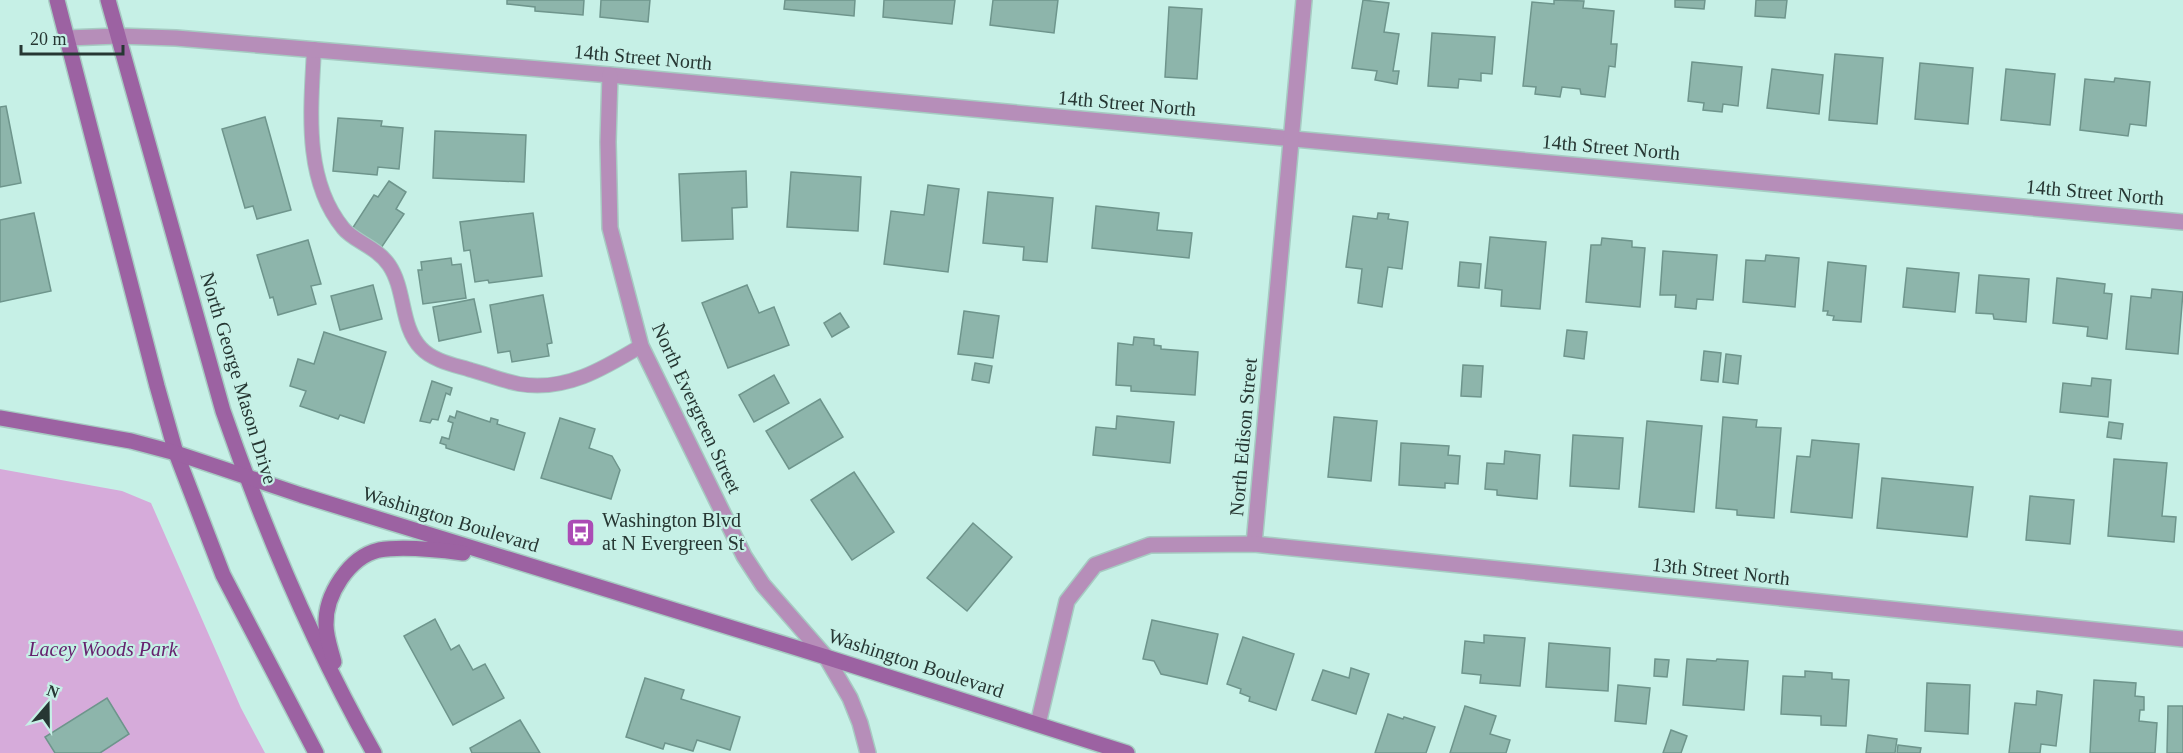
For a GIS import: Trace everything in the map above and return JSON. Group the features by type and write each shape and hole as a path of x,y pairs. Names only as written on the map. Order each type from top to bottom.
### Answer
{"main road":[{"path":"57,0 176,453 223,575 316,753"},
{"name":"North George Mason Drive","path":"108,0 224,411 245,475 342,697 374,753"},
{"name":"Washington Boulevard","path":"0,418 131,441 176,453 302,495 1127,753"},
{"path":"342,697 326,625 330,601 337,586 353,566 361,559 381,550 432,549 497,556"}],"street":[{"name":"North Edison Street","path":"1038,724 1067,601 1095,565 1150,545 1254,544 1304,0"},
{"name":"14th Street North","path":"67,38 118,36 176,38 610,75 2183,222"},
{"name":"North Evergreen Street","path":"610,75 608,142 610,228 641,346 744,556 763,585 826,657 850,698 868,753"},
{"name":"13th Street North","path":"1254,544 2183,639"}],"lane":[{"path":"314,50 310,116 315,162 328,208 345,231 369,246 388,263 396,279 409,328 422,349 438,360 519,384 556,386 606,367 641,346"}],"green space":[{"name":"Lacey Woods Park","path":"0,469 122,491 151,503 241,708 265,753 0,753"}],"building":[{"path":"507,0 584,0 583,15 535,11 535,7 507,4"},
{"path":"601,0 650,0 648,22 600,17"},
{"path":"785,0 855,0 854,16 784,9"},
{"path":"884,0 955,0 952,24 883,17"},
{"path":"993,0 1058,0 1054,33 990,25"},
{"path":"1363,0 1389,3 1384,32 1399,34 1393,71 1399,71 1397,84 1375,80 1377,71 1352,68"},
{"path":"1554,0 1584,1 1583,8 1614,11 1611,44 1617,44 1615,67 1609,66 1605,97 1581,94 1580,89 1562,87 1560,97 1535,94 1536,87 1523,86 1532,2 1554,4"},
{"path":"1675,0 1705,0 1704,9 1675,7"},
{"path":"1756,0 1787,0 1785,18 1755,16"},
{"path":"1169,7 1202,9 1197,79 1165,77"},
{"path":"1432,33 1495,37 1492,74 1481,73 1481,81 1459,79 1458,88 1428,86"},
{"path":"1835,54 1883,58 1877,124 1829,120"},
{"path":"1692,62 1742,67 1738,106 1723,104 1722,112 1703,110 1704,103 1688,101"},
{"path":"1920,63 1973,68 1968,124 1915,119"},
{"path":"1772,69 1823,75 1819,114 1767,108"},
{"path":"2006,69 2055,74 2050,125 2001,120"},
{"path":"2115,78 2150,82 2146,126 2130,124 2128,136 2080,130 2085,79 2114,82"},
{"path":"6,106 21,183 0,187 0,107"},
{"path":"265,117 291,210 257,219 253,206 245,208 222,129"},
{"path":"338,118 382,121 381,126 403,128 399,169 378,167 377,175 333,171"},
{"path":"435,131 526,135 524,182 433,178"},
{"path":"746,171 747,207 732,208 733,239 682,241 679,174"},
{"path":"791,172 861,177 858,231 787,227"},
{"path":"389,181 406,192 396,209 404,214 381,248 352,229 374,195 378,197"},
{"path":"928,185 959,189 948,272 884,264 891,211 924,215"},
{"path":"988,192 1053,198 1047,262 1023,260 1024,247 983,243"},
{"path":"1096,206 1159,213 1157,230 1192,233 1189,258 1092,248"},
{"path":"34,213 51,291 0,302 0,220"},
{"path":"533,213 542,276 489,283 488,280 475,282 470,250 464,251 460,222"},
{"path":"1378,213 1389,214 1388,219 1408,222 1402,269 1388,267 1382,307 1358,303 1362,269 1346,267 1353,216 1377,219"},
{"path":"1490,237 1546,242 1540,309 1501,306 1502,290 1485,288"},
{"path":"1602,238 1632,241 1632,247 1645,248 1640,307 1586,302 1591,245 1601,245"},
{"path":"308,240 321,284 311,286 316,304 278,315 273,297 270,298 257,255"},
{"path":"1663,251 1717,255 1713,300 1697,299 1696,309 1675,307 1676,295 1660,295"},
{"path":"1766,255 1799,258 1795,307 1743,302 1746,260 1765,261"},
{"path":"451,258 452,265 461,264 466,298 423,304 418,270 422,270 421,262"},
{"path":"1460,262 1481,264 1479,288 1458,286"},
{"path":"1828,262 1866,266 1861,322 1833,320 1834,316 1827,315 1828,311 1823,311"},
{"path":"1907,268 1959,273 1955,312 1903,307"},
{"path":"1979,275 2029,279 2026,322 1994,319 1993,314 1976,313"},
{"path":"2057,278 2105,284 2104,293 2112,294 2107,339 2087,336 2088,327 2053,323"},
{"path":"373,285 382,319 340,330 331,296"},
{"path":"747,285 759,313 774,307 789,345 728,368 702,303"},
{"path":"2152,289 2183,292 2178,354 2126,349 2131,296 2151,298"},
{"path":"543,295 552,343 547,344 549,356 512,362 510,351 498,353 490,305"},
{"path":"474,299 481,332 439,341 433,307"},
{"path":"964,311 999,316 993,358 958,354"},
{"path":"840,313 849,327 832,337 824,323"},
{"path":"1567,330 1587,332 1584,359 1564,356"},
{"path":"324,332 386,352 364,423 340,415 338,419 300,406 306,391 290,386 298,359 314,364"},
{"path":"1134,337 1154,339 1154,345 1161,346 1161,349 1198,352 1195,395 1131,391 1131,386 1116,385 1118,343 1133,345"},
{"path":"1704,351 1721,353 1718,382 1701,380"},
{"path":"1726,354 1741,356 1738,384 1723,382"},
{"path":"975,363 992,366 989,383 972,380"},
{"path":"1463,365 1483,366 1481,397 1461,396"},
{"path":"774,375 789,403 754,422 739,395"},
{"path":"2092,378 2111,380 2108,417 2060,412 2063,383 2091,386"},
{"path":"432,381 452,388 450,395 446,393 438,420 432,419 430,423 420,421"},
{"path":"820,399 843,437 789,469 766,431"},
{"path":"457,411 490,422 491,418 498,420 497,424 525,433 514,470 446,448 446,445 440,443 442,437 449,439 453,423 448,421 450,416 455,418"},
{"path":"1117,416 1174,422 1170,463 1093,455 1096,427 1116,429"},
{"path":"1334,417 1377,421 1371,481 1328,477"},
{"path":"1723,417 1757,420 1756,427 1781,428 1774,518 1737,515 1737,510 1716,508"},
{"path":"560,418 595,429 589,448 612,456 620,470 611,499 541,478"},
{"path":"1647,421 1702,426 1694,512 1639,507"},
{"path":"2109,422 2123,424 2121,439 2107,437"},
{"path":"1573,435 1623,438 1619,489 1570,486"},
{"path":"1812,440 1859,444 1852,518 1791,512 1797,456 1810,457"},
{"path":"1401,443 1449,446 1448,455 1460,456 1458,484 1445,483 1445,488 1399,485"},
{"path":"1505,451 1540,455 1537,499 1497,495 1497,490 1485,489 1487,463 1504,464"},
{"path":"2114,459 2167,463 2162,516 2176,517 2174,542 2108,536"},
{"path":"854,472 894,532 852,560 811,500"},
{"path":"1882,478 1973,487 1967,537 1877,528"},
{"path":"2030,496 2074,500 2070,544 2026,540"},
{"path":"973,523 1012,557 967,611 927,578"},
{"path":"435,619 451,650 459,645 473,670 485,664 504,698 453,725 404,636"},
{"path":"1152,620 1218,634 1207,684 1161,674 1154,661 1143,659"},
{"path":"1484,635 1525,638 1520,686 1480,683 1481,675 1462,673 1465,641 1484,643"},
{"path":"1243,637 1294,654 1276,710 1249,701 1250,697 1240,693 1241,689 1227,684"},
{"path":"1549,643 1610,648 1608,691 1546,687"},
{"path":"1655,659 1669,660 1667,677 1654,676"},
{"path":"1687,659 1748,661 1744,710 1683,705"},
{"path":"1351,668 1369,674 1356,714 1312,700 1323,670 1349,678"},
{"path":"1805,671 1832,673 1832,679 1849,680 1846,726 1821,725 1821,716 1781,714 1783,676 1805,677"},
{"path":"645,678 684,690 681,699 740,717 730,750 697,740 693,751 665,743 663,749 626,737"},
{"path":"2094,680 2136,683 2135,696 2144,697 2144,710 2140,710 2139,721 2157,723 2155,753 2090,753"},
{"path":"1927,683 1970,685 1968,734 1925,731"},
{"path":"1618,685 1650,688 1646,724 1615,721"},
{"path":"2037,691 2062,695 2056,746 2041,744 2040,753 2009,753 2015,703 2036,705"},
{"path":"107,698 129,734 100,753 55,753 45,737"},
{"path":"1465,706 1496,716 1490,734 1510,740 1506,753 1450,753"},
{"path":"2168,706 2183,706 2183,753 2167,753"},
{"path":"1388,714 1435,727 1426,753 1375,753"},
{"path":"520,720 540,753 472,753 470,748"},
{"path":"1671,730 1687,736 1681,753 1663,753"},
{"path":"1868,735 1897,739 1895,753 1866,753"},
{"path":"1898,745 1921,748 1920,753 1897,753"}],"place":[{"name":"Washington Blvd at N Evergreen St","path":"581,532"}]}
